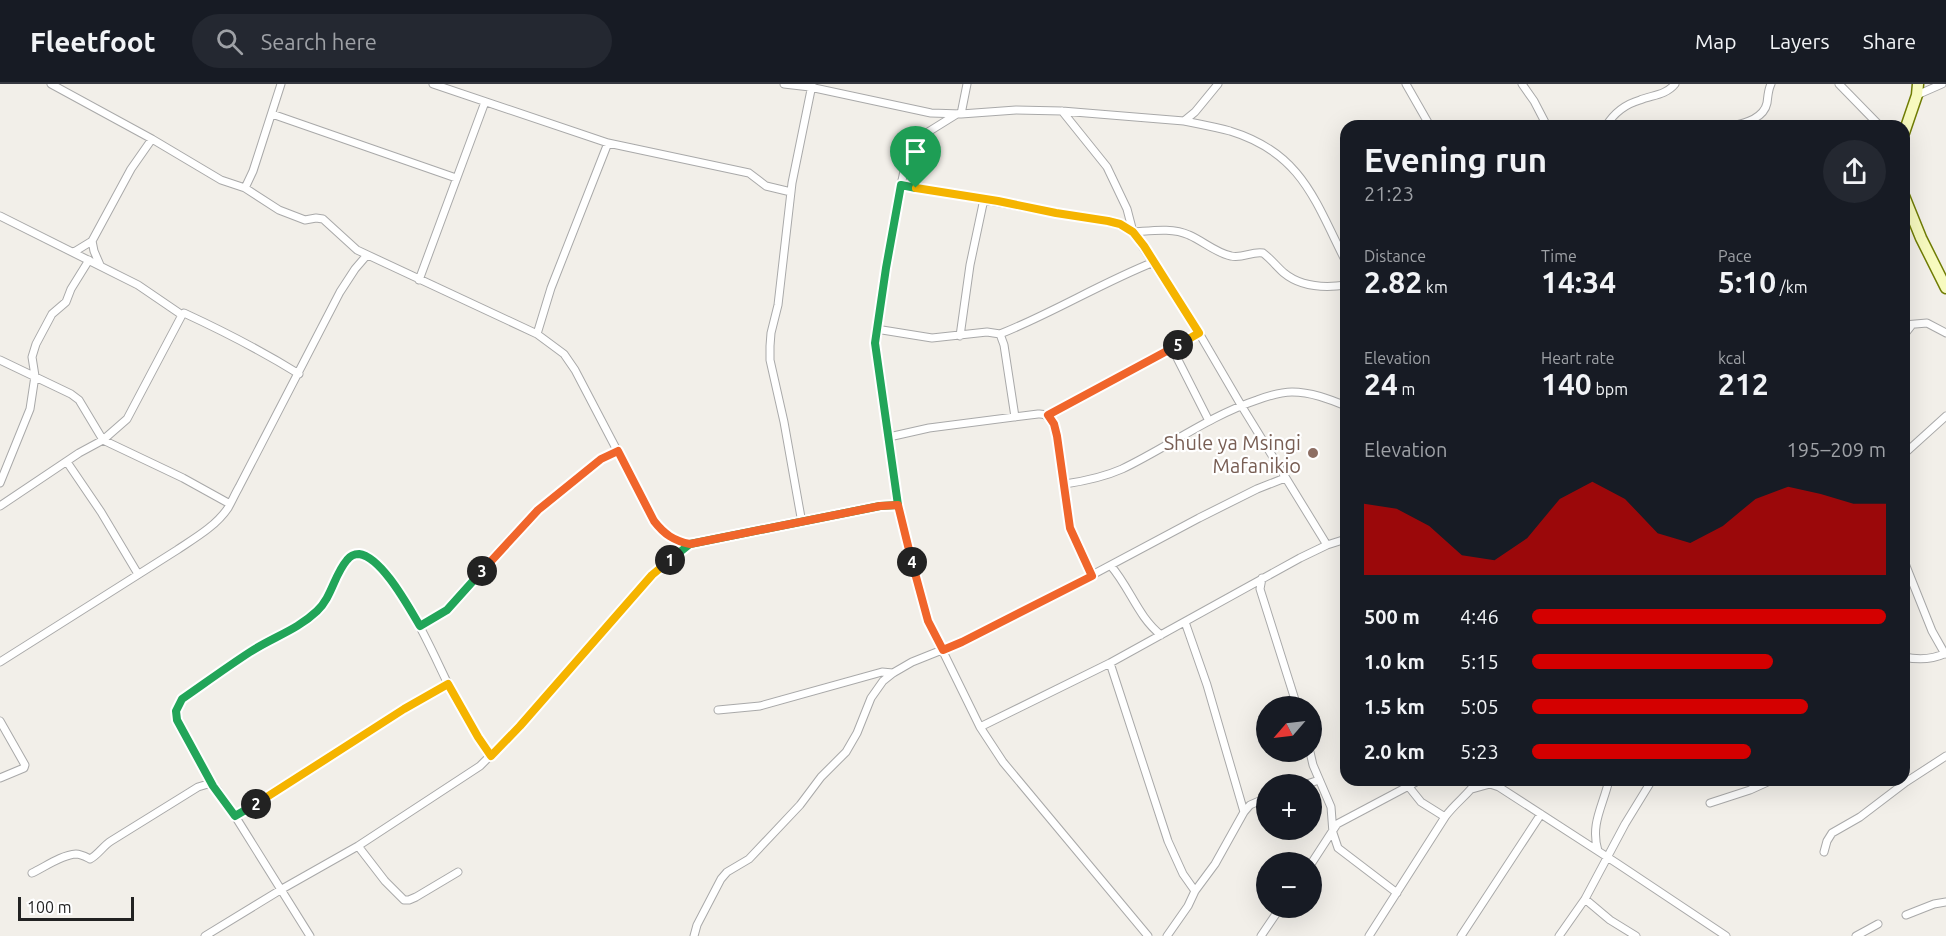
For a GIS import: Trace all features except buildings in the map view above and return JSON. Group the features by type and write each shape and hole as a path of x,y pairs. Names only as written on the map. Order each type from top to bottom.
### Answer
{"street":[{"path":"51,84 221,180 245,188 279,210 302,220 322,219 367,255 537,334 564,354 575,370 654,521 662,531 675,540 690,544 880,506 898,505"},
{"path":"245,188 253,171 281,84"},
{"path":"433,84 608,143 748,172 766,186 791,192"},
{"path":"784,84 811,86 931,113 1062,111 1184,121 1244,136 1272,150 1299,175 1313,194 1340,250"},
{"path":"966,84 959,114 920,137 909,148 876,329 875,343 898,505 928,621 980,727 1004,762 1148,936"},
{"path":"1184,121 1195,112 1218,84"},
{"path":"1406,84 1427,120"},
{"path":"1413,94 1416,84"},
{"path":"1522,84 1544,120"},
{"path":"1611,120 1620,110 1642,99 1662,94 1675,84"},
{"path":"1751,120 1765,110 1771,84"},
{"path":"1839,84 1874,120"},
{"path":"1908,120 1918,90 1942,84"},
{"path":"802,523 770,360 770,346 778,305 791,192 811,86"},
{"path":"419,280 485,102"},
{"path":"1062,111 1107,167 1127,209 1133,232 1199,333 1240,405 1327,545"},
{"path":"272,114 456,178"},
{"path":"74,252 92,241 131,170 152,139"},
{"path":"537,334 551,288 608,143"},
{"path":"901,185 1108,221 1120,224 1133,232 1157,230 1187,234 1232,257 1253,252 1263,253 1282,272 1294,280 1309,285 1340,285"},
{"path":"960,336 970,266 984,199"},
{"path":"1910,210 1946,288"},
{"path":"0,216 138,285 182,315 184,313 201,321 277,360 299,374"},
{"path":"92,241 100,266"},
{"path":"0,662 205,531 219,518 230,504 340,292 367,255"},
{"path":"0,483 30,409 35,376 32,357 36,344 52,314 66,302 89,260"},
{"path":"876,329 932,338 987,332 1000,333 1038,318 1112,280 1154,262"},
{"path":"0,506 79,453 103,440 122,424 132,413 182,315"},
{"path":"1910,326 1927,323 1946,333"},
{"path":"1000,333 1004,345 1015,417"},
{"path":"1048,415 1199,333"},
{"path":"1172,348 1209,422"},
{"path":"0,360 79,400 103,440 183,478 230,504"},
{"path":"1065,484 1087,481 1124,468 1240,405 1275,394 1291,392 1307,394 1340,404"},
{"path":"889,437 923,429 1044,413 1048,415 1054,424 1057,436 1070,528 1092,576"},
{"path":"1910,449 1945,419"},
{"path":"420,626 447,610 538,510 601,459 618,451"},
{"path":"67,462 138,574"},
{"path":"694,936 697,925 721,879 727,872 750,859 800,805 821,777 846,752 857,733 871,698 883,681 893,673 912,662 1008,620 1257,489 1285,478"},
{"path":"980,727 1110,663 1262,578 1327,545 1340,541"},
{"path":"205,936 358,846 467,776 491,756 520,726 652,575 690,544"},
{"path":"310,936 235,816 213,786 177,720 176,711 182,699 252,651 288,633 308,619 327,600 346,561 360,554 378,566 399,591 420,626 448,684 491,756"},
{"path":"1111,566 1121,578 1148,623 1161,635"},
{"path":"1910,576 1932,631 1945,653 1939,657 1918,660 1910,658"},
{"path":"1262,578 1260,589 1294,696"},
{"path":"1185,622 1207,685 1244,812"},
{"path":"1110,663 1168,841 1183,874 1195,891"},
{"path":"718,710 760,706 882,672 893,673"},
{"path":"235,816 404,709 448,684"},
{"path":"0,721 25,765 24,768 0,778"},
{"path":"1910,779 1946,756"},
{"path":"32,873 74,855 93,858 102,847 203,784 213,786"},
{"path":"1369,936 1452,807 1474,786"},
{"path":"1472,789 1483,786"},
{"path":"1496,786 1726,936"},
{"path":"1598,851 1594,838 1595,825 1607,786"},
{"path":"1559,936 1585,899 1648,786"},
{"path":"1710,803 1759,786"},
{"path":"1824,852 1832,833 1860,817 1901,786"},
{"path":"1322,787 1331,807 1338,848"},
{"path":"1319,852 1337,824 1409,787 1421,802 1445,817"},
{"path":"1167,936 1215,864 1244,812 1256,803"},
{"path":"1461,936 1541,814"},
{"path":"1324,844 1338,848 1397,893"},
{"path":"358,846 385,881 404,900 416,897 458,872"},
{"path":"1585,899 1610,920 1636,936"},
{"path":"1906,915 1934,904 1946,902"},
{"path":"1261,936 1273,918"},
{"path":"1856,936 1878,924"}],"place":[{"name":"Shule ya Msingi Mafanikio","path":"1313,453"}],"route":[{"path":"916,188 901,185 875,343 898,505 880,506 690,544 652,575 491,756 448,684 404,709 235,816 213,786 177,720 176,711 182,699 252,651 288,633 308,619 327,600 346,561 352,555 360,554 378,566 399,591 420,626 447,610 538,510 601,459 618,451 654,521 662,531 682,543 690,544 802,523 880,506 898,505 928,621 943,650 1092,576 1070,528 1057,436 1054,424 1048,415 1199,333 1144,246 1133,232 1120,224 916,188"}]}
